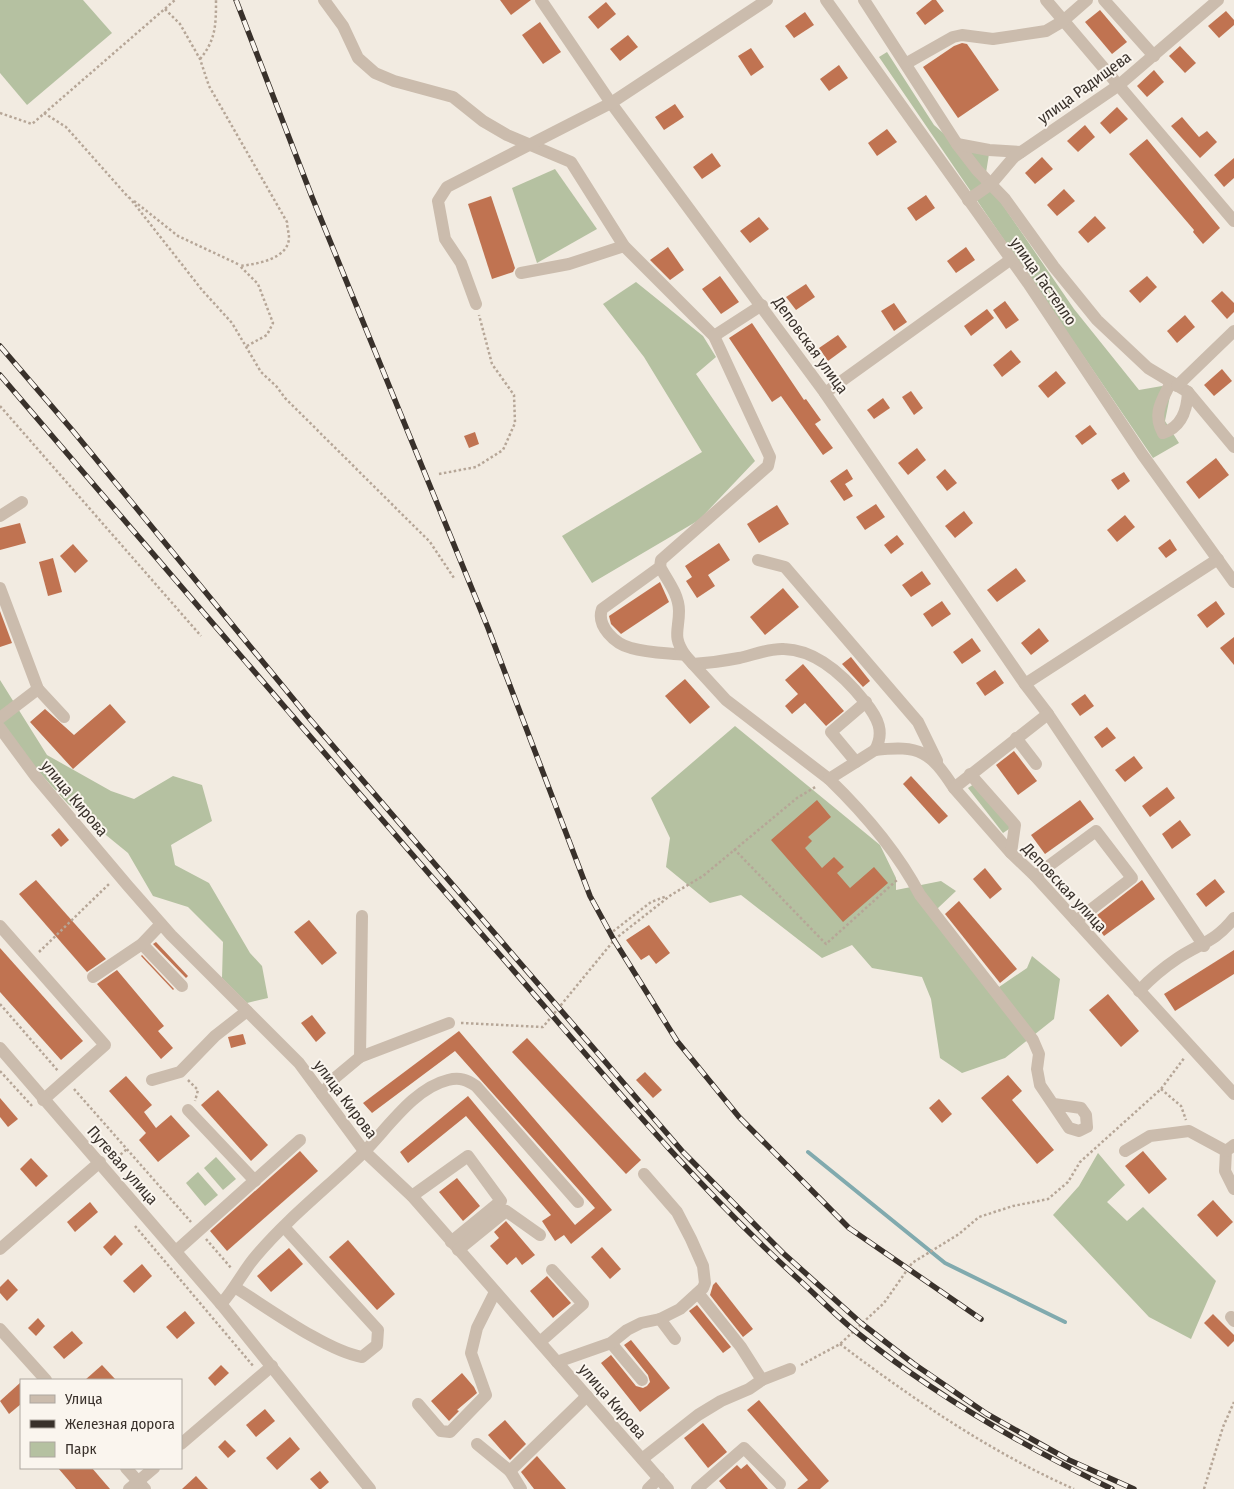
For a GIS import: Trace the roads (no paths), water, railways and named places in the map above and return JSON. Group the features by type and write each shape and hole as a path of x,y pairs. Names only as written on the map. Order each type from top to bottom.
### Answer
{"street":[{"path":"324,0 343,26 358,58 375,73 394,81 453,97 483,121 507,135 571,162 624,246 714,336 770,457 768,466 661,560 660,567 677,597 679,611 676,634 678,645 689,660 726,700 829,779 853,803 907,870 920,895 1033,1040 1039,1054 1037,1069 1040,1085 1054,1104"},
{"name":"Деповская улица","path":"541,0 611,103 826,393 1025,684 1048,714 1204,946"},
{"path":"476,304 461,263 445,239 438,201 447,187 611,103 767,0"},
{"name":"улица Гастелло","path":"826,0 1010,260 1142,454 1234,582"},
{"name":"улица Гастелло","path":"864,0 907,63 957,144 977,170 1006,200 1054,267 1097,320 1148,368 1178,387 1234,446"},
{"path":"1046,0 1234,222"},
{"path":"907,63 953,37 962,35 993,40 1046,31 1063,21 1087,0"},
{"path":"1104,0 1154,56"},
{"name":"улица Радищева","path":"968,200 991,184 1021,152 1119,85 1218,0"},
{"path":"957,144 989,150 1021,152"},
{"path":"521,273 568,264 624,246"},
{"path":"826,393 1010,260"},
{"path":"714,336 762,305"},
{"path":"1178,387 1234,331"},
{"path":"0,516 22,502"},
{"path":"1025,684 1218,559"},
{"name":"Деповская улица","path":"758,560 785,567 918,722 937,762 954,788 1011,853 1035,876 1234,1094"},
{"path":"660,567 602,609 599,616 600,624 611,635 630,648 689,660 727,660 782,649 802,651 848,681 866,702 881,730 880,740 875,750"},
{"path":"0,588 38,689 64,717"},
{"path":"0,718 38,689"},
{"path":"856,762 831,732 866,702"},
{"path":"954,788 1048,714"},
{"name":"улица Кирова","path":"0,728 36,777 161,924 247,1011 282,1043 364,1151 412,1196 668,1489"},
{"path":"1016,738 1036,764"},
{"path":"829,779 875,750 896,747 922,752 937,762"},
{"path":"970,774 1015,825 1011,853"},
{"path":"1035,876 1096,831 1132,878 1076,921"},
{"path":"360,1057 362,916"},
{"path":"1139,991 1156,973 1180,957 1204,946 1223,932 1234,918"},
{"path":"93,977 142,944 161,924"},
{"path":"0,926 105,1044 43,1100"},
{"path":"142,944 182,986"},
{"path":"152,1080 180,1072 215,1036 247,1011"},
{"path":"322,1094 336,1077 360,1057 449,1023"},
{"name":"Путевая улица","path":"0,1048 221,1304 370,1489"},
{"path":"221,1304 239,1284 255,1257 364,1151 391,1121 428,1089 448,1080 463,1078 476,1086 578,1202"},
{"path":"190,1112 255,1181"},
{"path":"1125,1150 1150,1136 1190,1131 1230,1148 1225,1171 1234,1189"},
{"path":"176,1251 300,1140"},
{"path":"412,1196 468,1156 501,1201 454,1246"},
{"path":"0,1249 100,1162"},
{"path":"557,1362 611,1343 641,1322 660,1319 680,1309 698,1293 705,1283 692,1238 677,1212 644,1174"},
{"path":"454,1246 506,1211 540,1235"},
{"path":"239,1284 300,1328 349,1355 362,1357 377,1345 378,1330 284,1227"},
{"path":"540,1342 583,1304 552,1270"},
{"path":"418,1404 441,1431 450,1432 486,1395 471,1353 477,1328 496,1292"},
{"path":"698,1293 741,1347 762,1380"},
{"path":"660,1319 675,1339"},
{"path":"0,1329 45,1379"},
{"path":"611,1343 642,1380"},
{"path":"182,1443 272,1366"},
{"path":"642,1458 698,1414 720,1401 749,1389 762,1380 790,1369"},
{"path":"510,1471 587,1396"},
{"path":"477,1444 510,1471 521,1489"},
{"path":"697,1489 744,1448 780,1484"},
{"path":"127,1469 137,1486 153,1469"},
{"path":"648,1489 659,1478"}],"waterway":[{"path":"808,1152 945,1263 1065,1322"}],"railway":[{"path":"236,0 312,197 488,628 590,896 614,940 677,1041 739,1117 849,1228 981,1319"},
{"path":"0,346 73,431 309,718 683,1152 783,1253 861,1323 914,1364 987,1414 1069,1460 1134,1489"},
{"path":"0,375 594,1064 712,1195 847,1325 885,1354 979,1418 1045,1455 1112,1489"}]}
